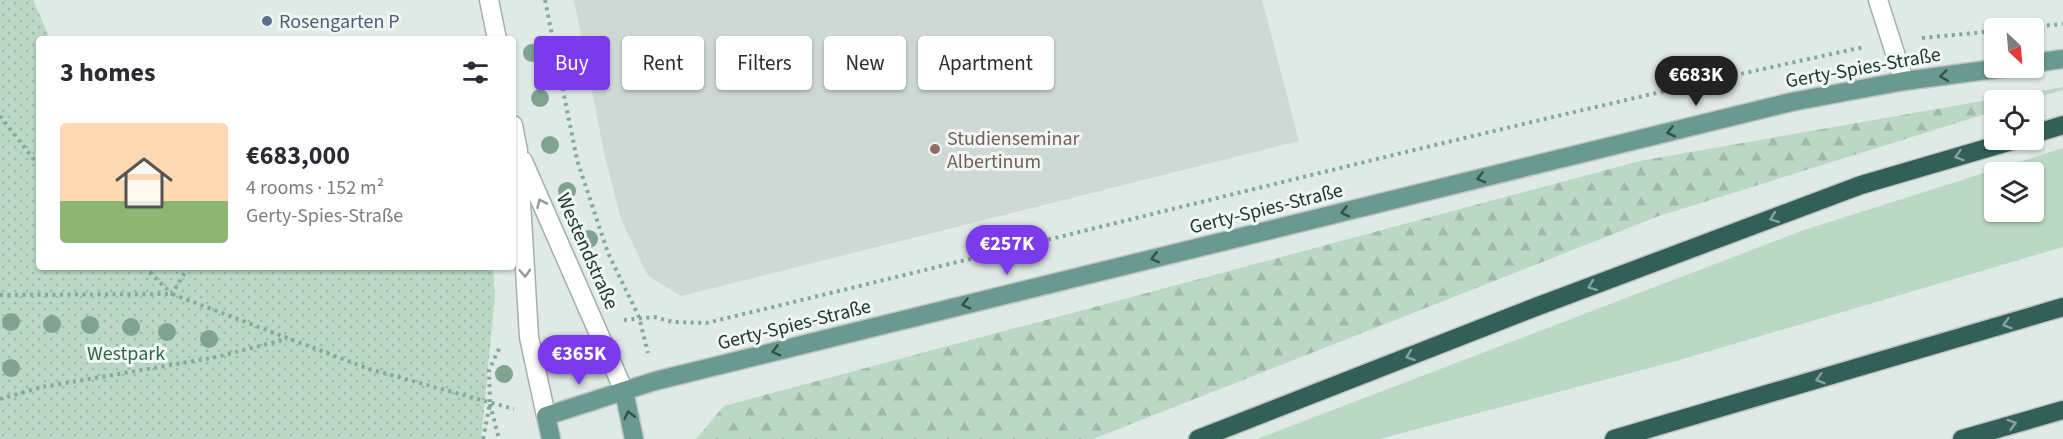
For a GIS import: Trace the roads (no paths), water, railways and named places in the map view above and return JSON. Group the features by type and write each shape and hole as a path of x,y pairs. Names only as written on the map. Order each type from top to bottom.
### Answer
{"highway":[{"path":"2044,131 2063,125"},
{"path":"1198,439 1533,308 1862,185 1984,149"},
{"path":"1614,439 2063,307"},
{"path":"1962,439 2063,410"}],"main road":[{"path":"2044,62 2063,59"},
{"name":"Gerty-Spies-Straße","path":"546,416 678,375 1780,105 1904,81 1984,70"},
{"name":"Westendstraße","path":"624,391 634,439"},
{"name":"Westendstraße","path":"546,416 551,439"}],"lane":[{"path":"489,0 496,36"},
{"path":"1878,0 1904,81"},
{"name":"Westendstraße","path":"516,140 529,337 546,416"},
{"name":"Westendstraße","path":"518,151 624,391"}],"place":[{"name":"Rosengarten P","path":"267,21"},
{"name":"Studienseminar Albertinum","path":"935,149"}],"park label":[{"name":"Westpark","path":"126,353"}]}
